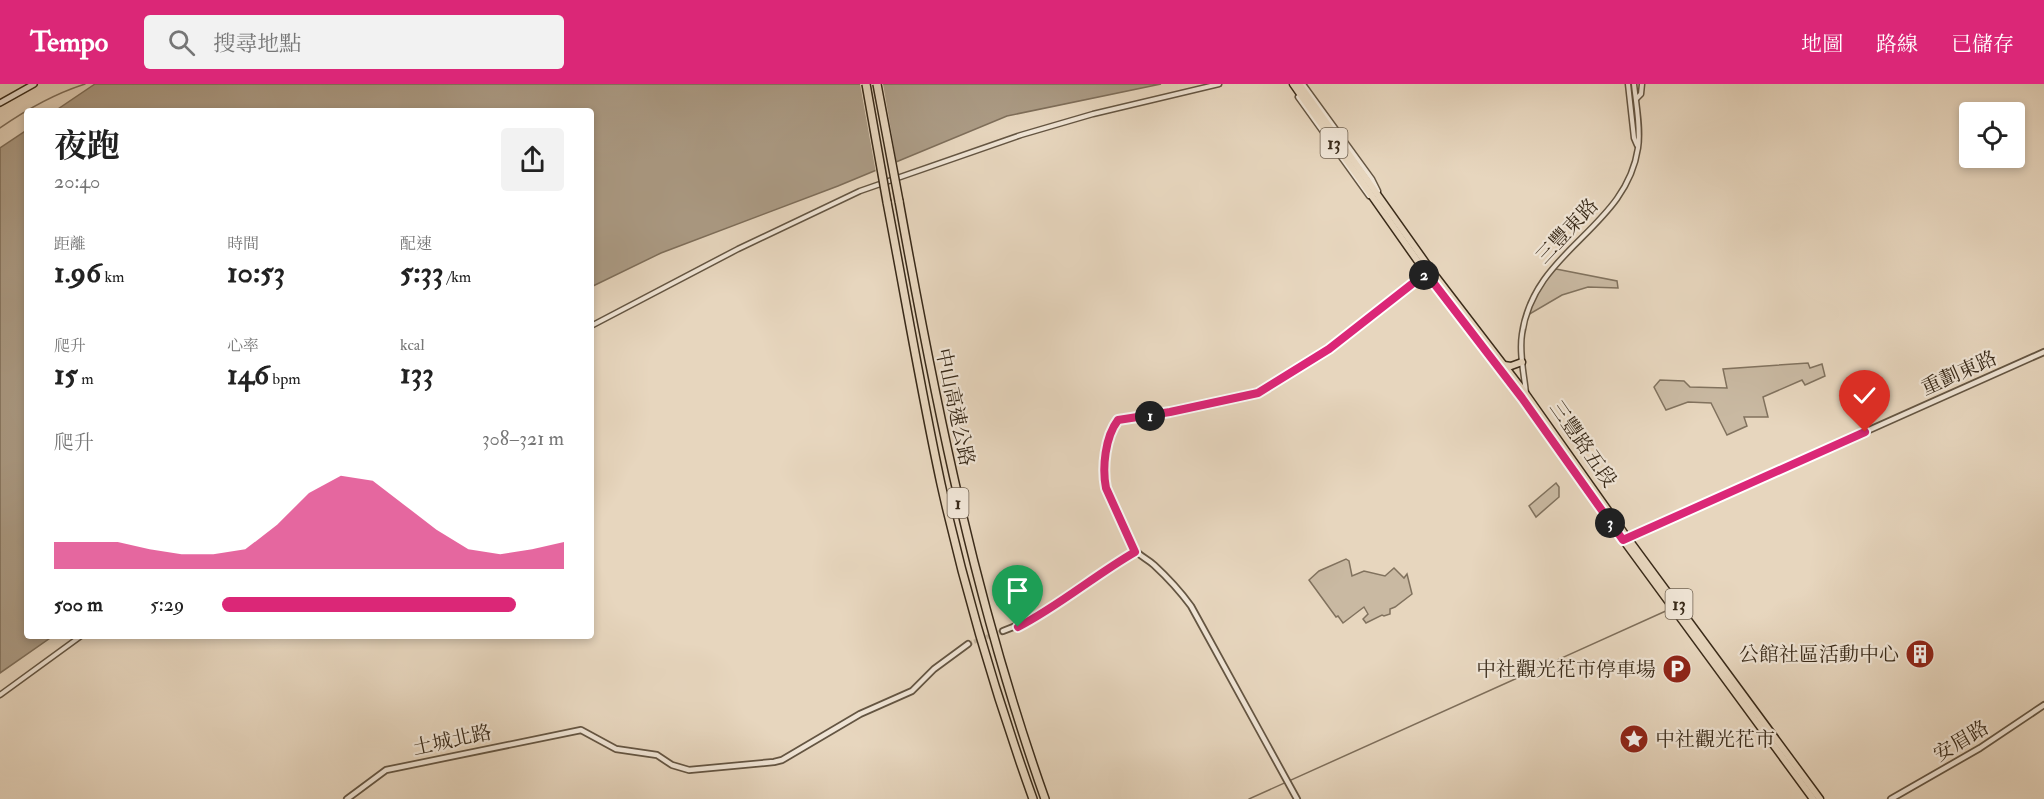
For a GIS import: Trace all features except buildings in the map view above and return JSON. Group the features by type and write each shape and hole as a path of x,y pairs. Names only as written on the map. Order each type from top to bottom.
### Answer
{"highway":[{"name":"中山高速公路","path":"866,84 927,417 964,579 1010,736 1033,799"},
{"name":"中山高速公路","path":"877,84 939,416 970,553 994,643 1045,799"}],"main road":[{"path":"0,102 34,84"},
{"name":"13","path":"1291,84 1378,200"},
{"name":"13","path":"1301,84 1378,200"},
{"name":"三豐路五段","path":"1378,200 1524,396 1813,799"},
{"name":"三豐路五段","path":"1429,271 1504,365 1524,396"},
{"path":"1504,365 1511,366 1522,362"},
{"name":"三豐路五段","path":"1625,538 1820,799"}],"street":[{"path":"594,324 738,249 860,191 1021,135 1093,114 1219,84"},
{"path":"1628,84 1634,138 1638,147"},
{"name":"三豐東路","path":"1524,396 1522,336 1526,314 1539,285 1552,266 1619,197 1630,174 1638,147 1634,84"},
{"path":"1635,99 1641,94 1642,84"},
{"path":"1297,799 1191,606 1157,569 1135,552 1106,488 1104,478 1106,456 1113,427 1118,420 1170,412 1258,393 1329,349 1429,271"},
{"name":"重劃東路","path":"1625,538 2044,352"},
{"path":"1003,631 1036,618 1135,552"},
{"path":"0,695 77,639"},
{"name":"土城北路","path":"347,799 386,770 584,730 616,749 657,755 672,765 689,770 774,762 782,760 860,714 912,691 934,669 969,644"},
{"name":"安眉路","path":"1891,799 1987,743 2044,705"}],"shaded area":[{"path":"95,84 1161,84 1007,116 838,186 661,253 594,286 594,108 59,108"},
{"path":"24,132 24,639 49,639 0,673 0,148"},
{"path":"1556,269 1617,281 1618,288 1588,287 1562,295 1528,315 1539,289"},
{"path":"1808,363 1810,368 1822,364 1825,376 1805,385 1802,380 1763,397 1768,417 1744,417 1747,426 1727,435 1711,403 1688,402 1666,410 1654,387 1660,380 1684,381 1690,387 1727,388 1723,369"},
{"path":"1556,483 1559,487 1559,497 1536,517 1529,506"},
{"path":"1346,559 1349,561 1352,576 1364,571 1385,576 1394,568 1404,578 1407,574 1412,594 1390,609 1390,614 1382,615 1366,623 1363,619 1368,614 1364,607 1343,623 1309,580 1319,571"}],"pier":[{"path":"860,84 883,84 897,165 876,173"}],"waterway":[{"path":"32,108 62,92 85,84"},
{"path":"0,128 24,113"},
{"path":"1249,799 1668,610"}],"tunnel":[{"path":"968,644 1003,631"}],"place":[{"name":"公館社區活動中心","path":"1920,654"},
{"name":"中社觀光花市停車場","path":"1677,669"},
{"name":"中社觀光花市","path":"1634,739"}],"route":[{"path":"1018,627 1036,618 1135,552 1106,488 1104,478 1104,465 1113,427 1118,420 1170,412 1258,393 1329,349 1426,273 1522,398 1623,540 1865,432"}]}
